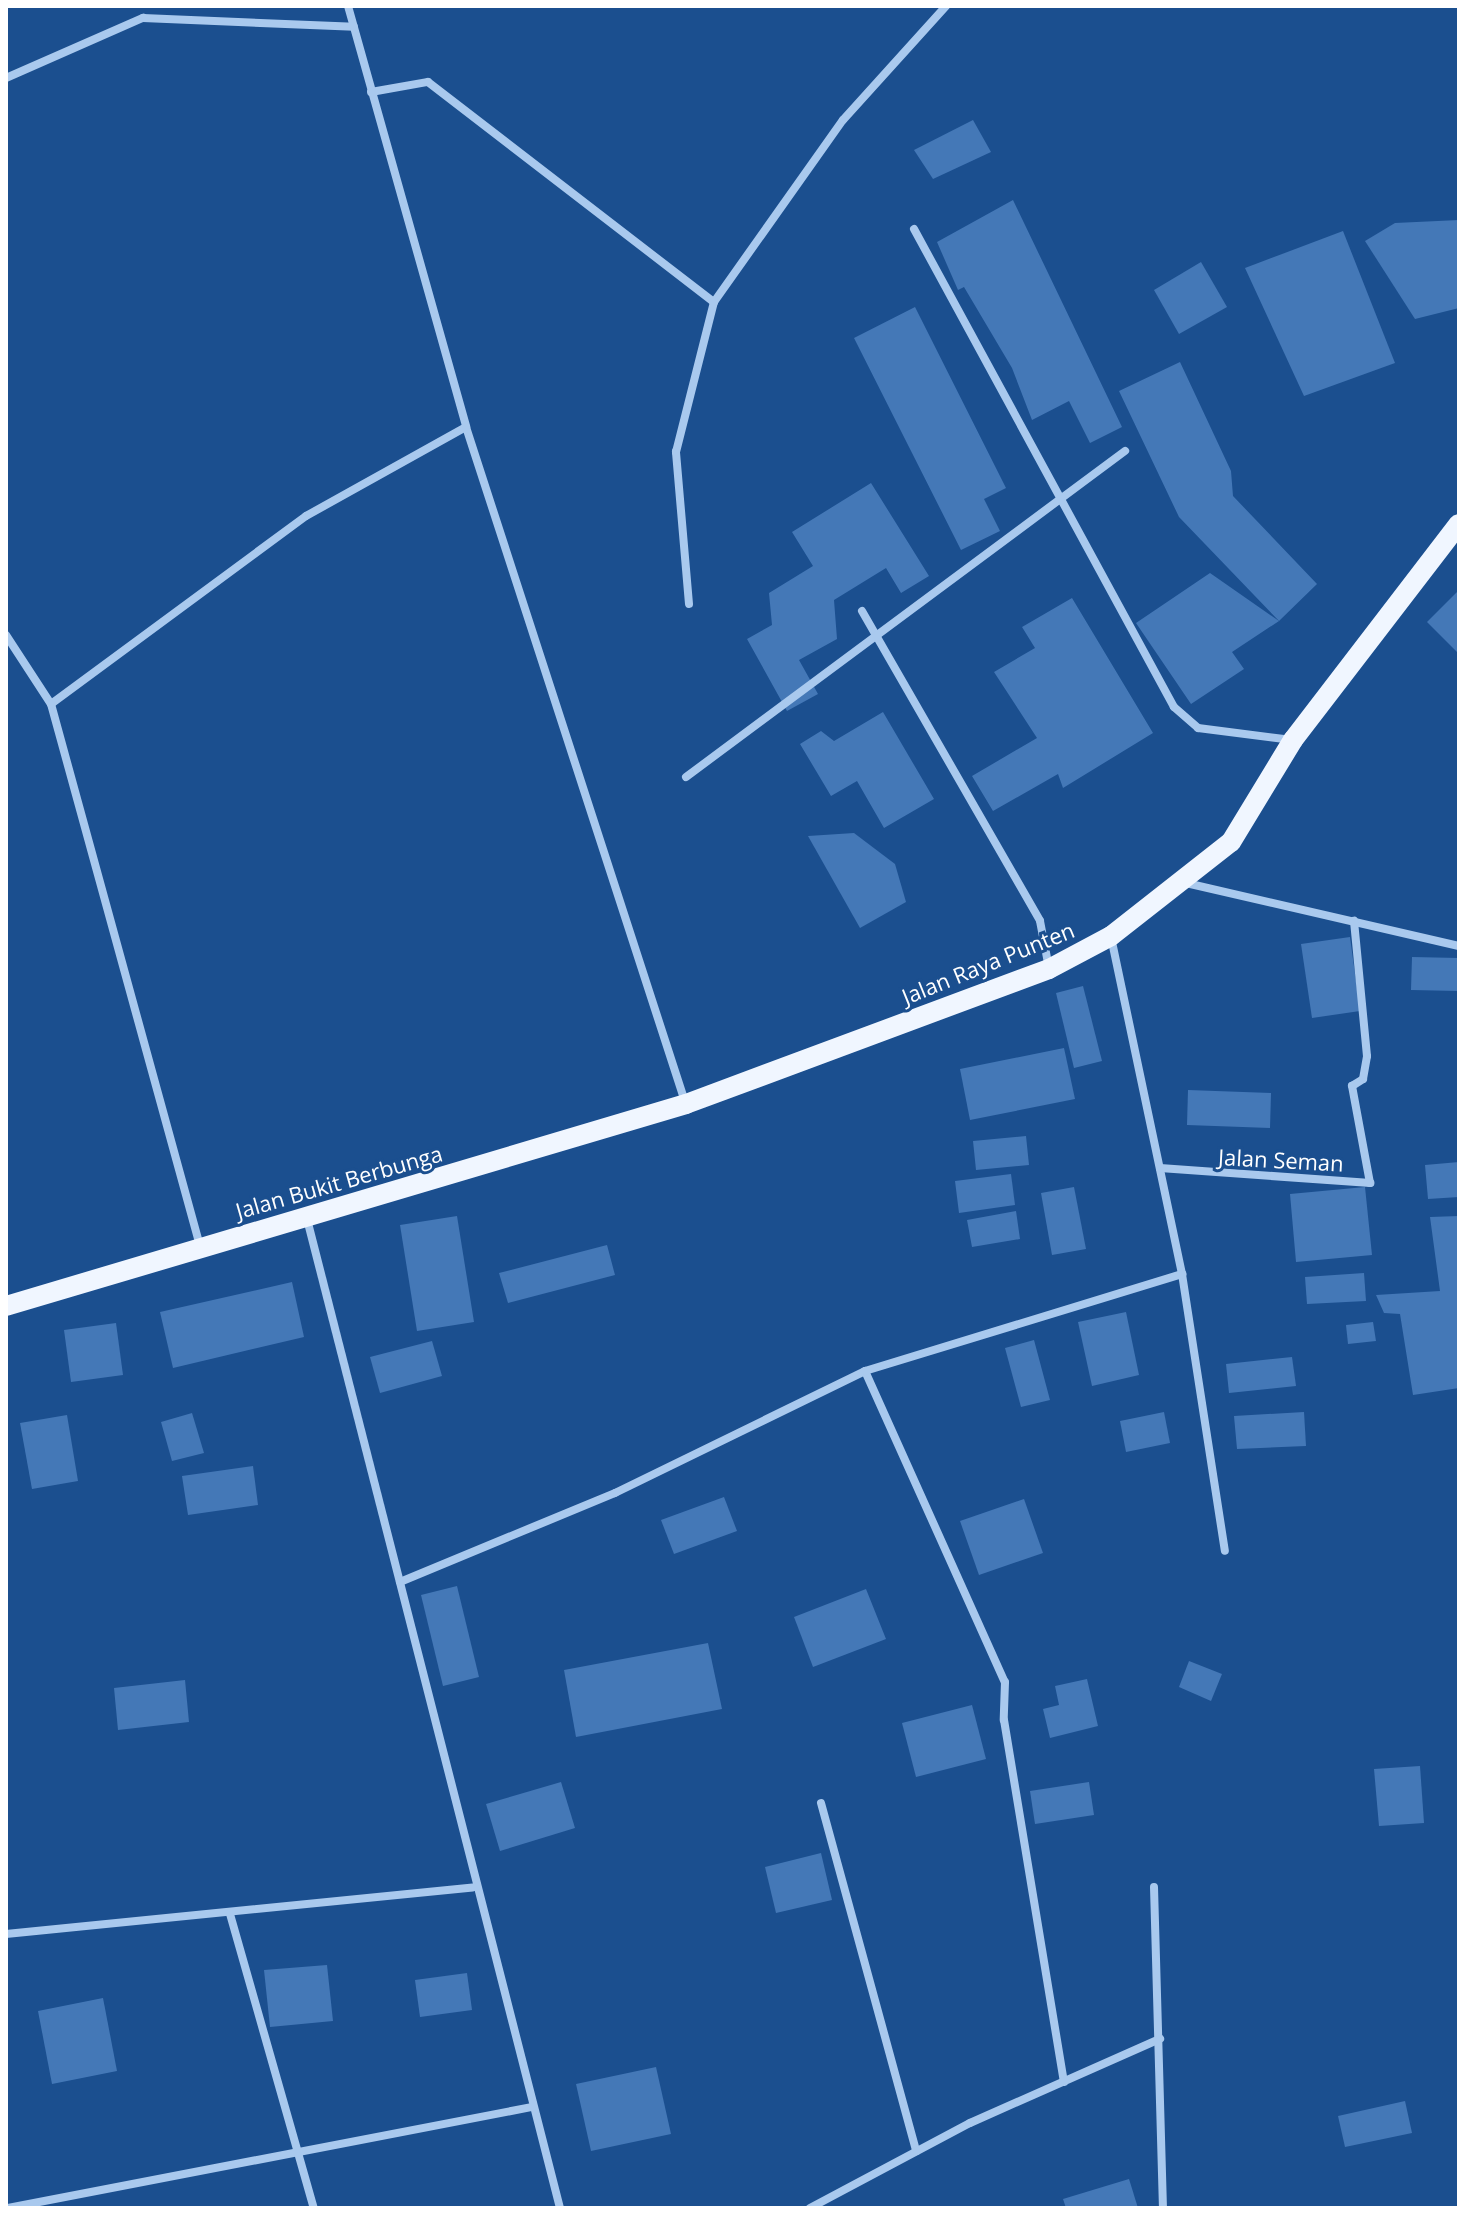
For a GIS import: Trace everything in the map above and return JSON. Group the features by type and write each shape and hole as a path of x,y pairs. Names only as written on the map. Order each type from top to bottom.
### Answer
{"main road":[{"name":"Jalan Raya Punten","path":"686,1104 1049,969 1111,936 1186,883 1231,842 1293,740 1459,524"},
{"name":"Jalan Bukit Berbunga","path":"6,1306 686,1104"}],"street":[{"path":"348,6 466,427 686,1104"},
{"path":"689,604 676,452 714,302 843,120 946,6"},
{"path":"6,78 143,18 354,27"},
{"path":"371,92 428,82 714,302"},
{"path":"914,229 1057,499 1174,707 1198,728 1293,740"},
{"path":"51,704 306,516 466,427"},
{"path":"686,777 1125,451"},
{"path":"862,611 1017,887 1040,921 1049,969"},
{"path":"6,635 51,704 200,1246"},
{"path":"1186,883 1459,946"},
{"name":"Jalan Seman","path":"1160,1168 1370,1183 1352,1086 1363,1079 1367,1056 1354,921"},
{"path":"1111,936 1182,1274 1225,1551"},
{"path":"307,1218 400,1582 473,1887 560,2208"},
{"path":"400,1582 615,1493 865,1371 1182,1274"},
{"path":"865,1371 1005,1682 1004,1720 1064,2082"},
{"path":"821,1803 916,2151"},
{"path":"6,1934 230,1914 473,1887"},
{"path":"1154,1887 1163,2208"},
{"path":"230,1914 314,2208"},
{"path":"810,2208 916,2151 1160,2039"},
{"path":"8,2208 532,2107"}],"building":[{"path":"973,120 991,152 933,179 914,150"},
{"path":"1013,200 1122,427 1090,443 1069,401 1032,420 1012,368 964,287 958,290 937,242"},
{"path":"1459,220 1459,308 1415,319 1365,241 1395,223"},
{"path":"1343,231 1395,363 1304,396 1245,268"},
{"path":"1201,262 1227,307 1179,334 1154,290"},
{"path":"915,307 1006,488 984,499 1000,531 961,550 854,338"},
{"path":"1180,362 1231,471 1233,496 1317,584 1279,621 1179,517 1119,391"},
{"path":"871,483 929,576 901,593 886,568 834,600 837,639 799,660 818,694 787,711 747,639 772,625 769,593 813,566 792,532"},
{"path":"1210,573 1279,621 1232,652 1244,669 1191,704 1136,623"},
{"path":"1459,590 1459,654 1427,622"},
{"path":"1072,598 1153,733 1063,788 1058,774 993,811 972,776 1037,738 994,672 1035,648 1022,627"},
{"path":"883,712 934,799 884,828 857,781 831,796 800,744 821,731 834,741"},
{"path":"854,833 895,864 906,902 860,928 808,836"},
{"path":"1350,937 1360,1011 1312,1018 1301,944"},
{"path":"1412,957 1459,958 1459,991 1411,990"},
{"path":"1083,986 1102,1061 1074,1068 1056,993"},
{"path":"1064,1048 1075,1099 970,1120 960,1069"},
{"path":"1188,1090 1271,1093 1270,1128 1187,1125"},
{"path":"1026,1136 1029,1165 976,1170 973,1141"},
{"path":"1459,1162 1459,1197 1428,1199 1425,1165"},
{"path":"1011,1174 1015,1205 959,1213 955,1181"},
{"path":"1074,1187 1086,1249 1052,1255 1041,1193"},
{"path":"1365,1187 1372,1255 1296,1262 1290,1194"},
{"path":"1016,1211 1020,1239 972,1247 967,1220"},
{"path":"457,1216 474,1322 417,1331 400,1225"},
{"path":"1459,1216 1459,1388 1413,1395 1400,1314 1384,1313 1376,1295 1440,1291 1430,1217"},
{"path":"607,1245 615,1275 508,1303 499,1273"},
{"path":"1364,1273 1366,1301 1307,1304 1305,1277"},
{"path":"292,1282 304,1337 173,1368 160,1312"},
{"path":"1126,1312 1139,1375 1092,1386 1078,1322"},
{"path":"1373,1322 1376,1341 1348,1344 1346,1325"},
{"path":"116,1323 123,1375 71,1382 64,1330"},
{"path":"1034,1340 1050,1400 1021,1407 1005,1348"},
{"path":"432,1341 442,1376 380,1393 370,1357"},
{"path":"1292,1357 1296,1386 1229,1393 1226,1364"},
{"path":"1164,1412 1170,1443 1126,1452 1120,1421"},
{"path":"1304,1412 1306,1446 1237,1449 1234,1416"},
{"path":"192,1413 204,1453 172,1461 161,1422"},
{"path":"67,1415 78,1481 32,1489 20,1423"},
{"path":"253,1466 258,1505 188,1515 182,1476"},
{"path":"724,1497 737,1531 674,1554 661,1520"},
{"path":"1024,1499 1043,1553 979,1575 960,1521"},
{"path":"457,1586 479,1677 443,1686 421,1595"},
{"path":"866,1589 886,1639 813,1667 794,1617"},
{"path":"708,1643 722,1709 576,1737 564,1670"},
{"path":"1189,1661 1222,1674 1211,1701 1179,1687"},
{"path":"1087,1679 1098,1726 1050,1738 1043,1709 1059,1705 1055,1686"},
{"path":"185,1680 189,1722 118,1730 114,1688"},
{"path":"972,1705 986,1759 916,1777 902,1723"},
{"path":"1420,1766 1424,1823 1379,1826 1374,1769"},
{"path":"561,1782 575,1828 500,1851 486,1804"},
{"path":"1089,1782 1094,1815 1035,1824 1030,1791"},
{"path":"821,1853 832,1900 776,1913 765,1867"},
{"path":"327,1965 333,2021 270,2027 264,1970"},
{"path":"467,1973 472,2010 420,2017 415,1980"},
{"path":"103,1998 117,2071 52,2084 38,2011"},
{"path":"656,2067 671,2134 591,2151 576,2084"},
{"path":"1405,2101 1412,2133 1345,2147 1338,2116"},
{"path":"1129,2179 1138,2208 1066,2208 1063,2199"}]}
